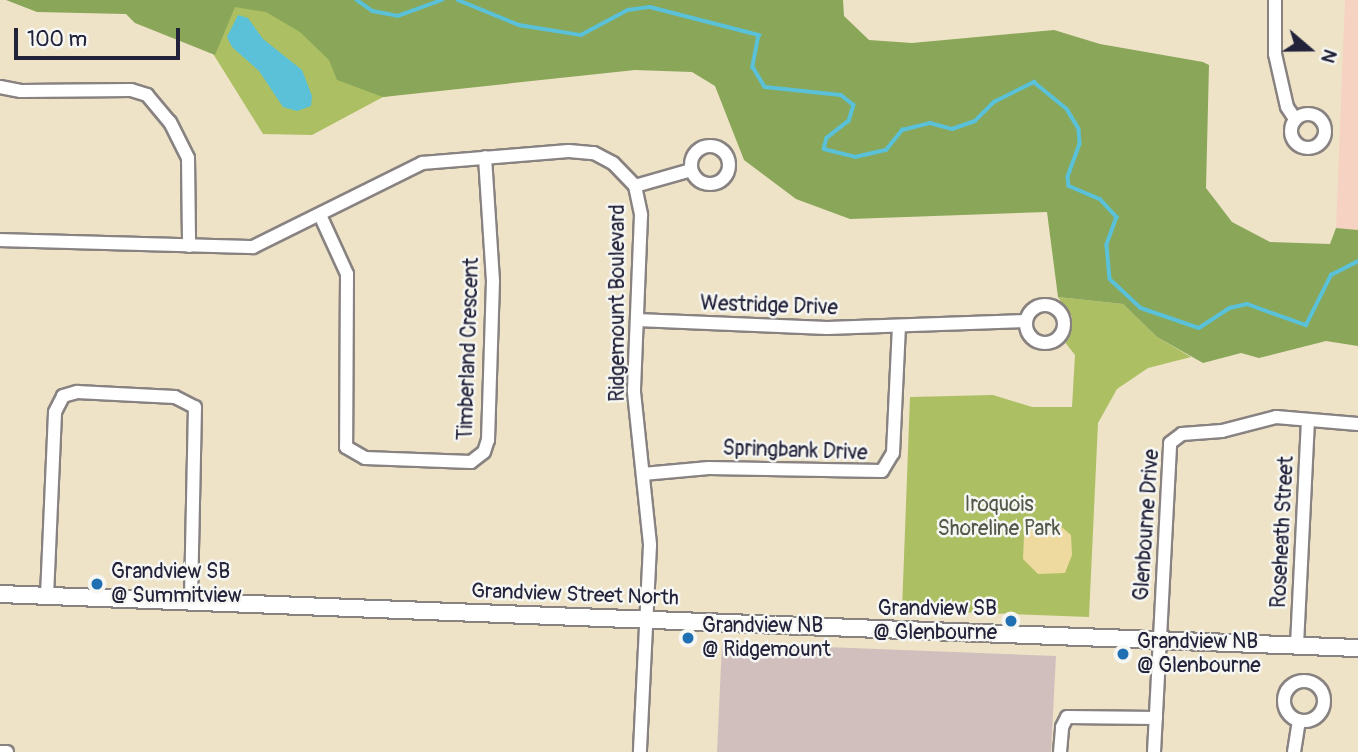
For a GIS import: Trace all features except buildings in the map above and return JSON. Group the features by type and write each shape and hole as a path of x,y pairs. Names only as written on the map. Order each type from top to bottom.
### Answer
{"street":[{"path":"1275,0 1277,64 1287,107 1295,119"},
{"path":"0,87 21,91 131,90 147,95 170,122 188,158 189,246"},
{"name":"Ridgemount Boulevard","path":"0,240 258,246 417,164 485,157 587,152 613,163 635,186 641,215 634,392 649,537 640,752"},
{"name":"Timberland Crescent","path":"320,215 347,274 346,447 365,458 471,462 484,452 488,440 494,281 485,157"},
{"path":"635,186 691,170"},
{"name":"Westridge Drive","path":"637,320 827,328 1026,321"},
{"name":"Springbank Drive","path":"643,474 709,468 882,471 891,461 894,445 899,326"},
{"path":"47,596 55,412 64,396 77,392 176,397 195,407 191,601"},
{"name":"Glenbourne Drive","path":"1154,752 1168,453 1173,439 1276,417 1308,420"},
{"path":"1308,420 1358,424"},
{"name":"Roseheath Street","path":"1297,645 1308,420"},
{"name":"Grandview Street North","path":"0,594 1358,648"},
{"path":"1060,752 1062,727 1067,717 1156,718"},
{"path":"1294,752 1300,720"},
{"path":"0,752 7,752"}],"shaded area":[{"path":"1345,0 1358,0 1358,230 1336,228"},
{"path":"722,643 1056,656 1051,752 717,752"}],"green space":[{"path":"6,0 843,0 844,16 869,40 912,43 1054,30 1100,44 1203,62 1209,65 1206,188 1232,222 1270,242 1330,244 1336,228 1358,230 1358,346 1326,341 1259,358 1241,353 1203,363 1157,337 1123,304 1058,297 1047,212 850,219 796,199 744,160 715,86 692,72 635,70 383,97 337,80 329,60 300,32 266,12 235,7 215,55 135,23 126,14 37,12"},
{"path":"170,0 357,0 442,88 383,97 312,135 263,134 189,15"},
{"name":"Iroquois Shoreline Park","path":"1058,297 1123,304 1157,337 1191,357 1148,368 1117,389 1098,423 1089,617 902,610 910,397 993,395 1032,407 1072,407 1075,355 1064,341 1072,317"}],"sand":[{"path":"1039,523 1057,523 1071,535 1072,555 1065,573 1038,574 1023,559 1024,535"}],"water":[{"path":"238,15 248,18 263,39 302,70 312,96 311,106 297,111 283,107 259,71 232,47 227,37"}],"waterway":[{"path":"357,0 373,11 398,16 442,0"},
{"path":"458,0 519,25 581,35 628,10 650,7 759,35 753,67 765,87 841,95 854,105 849,121 827,138 824,149 855,157 886,150 902,130 930,123 952,129 975,121 994,102 1034,82 1067,109 1079,129 1080,144 1068,177 1069,186 1100,199 1117,217 1107,245 1110,279 1141,308 1199,328 1230,308 1247,304 1306,325 1331,275 1358,261"}],"place":[{"name":"Grandview SB @ Summitview","path":"97,584"},
{"name":"Grandview SB @ Glenbourne","path":"1011,621"},
{"name":"Grandview NB @ Ridgemount","path":"688,638"},
{"name":"Grandview NB @ Glenbourne","path":"1123,654"}]}
